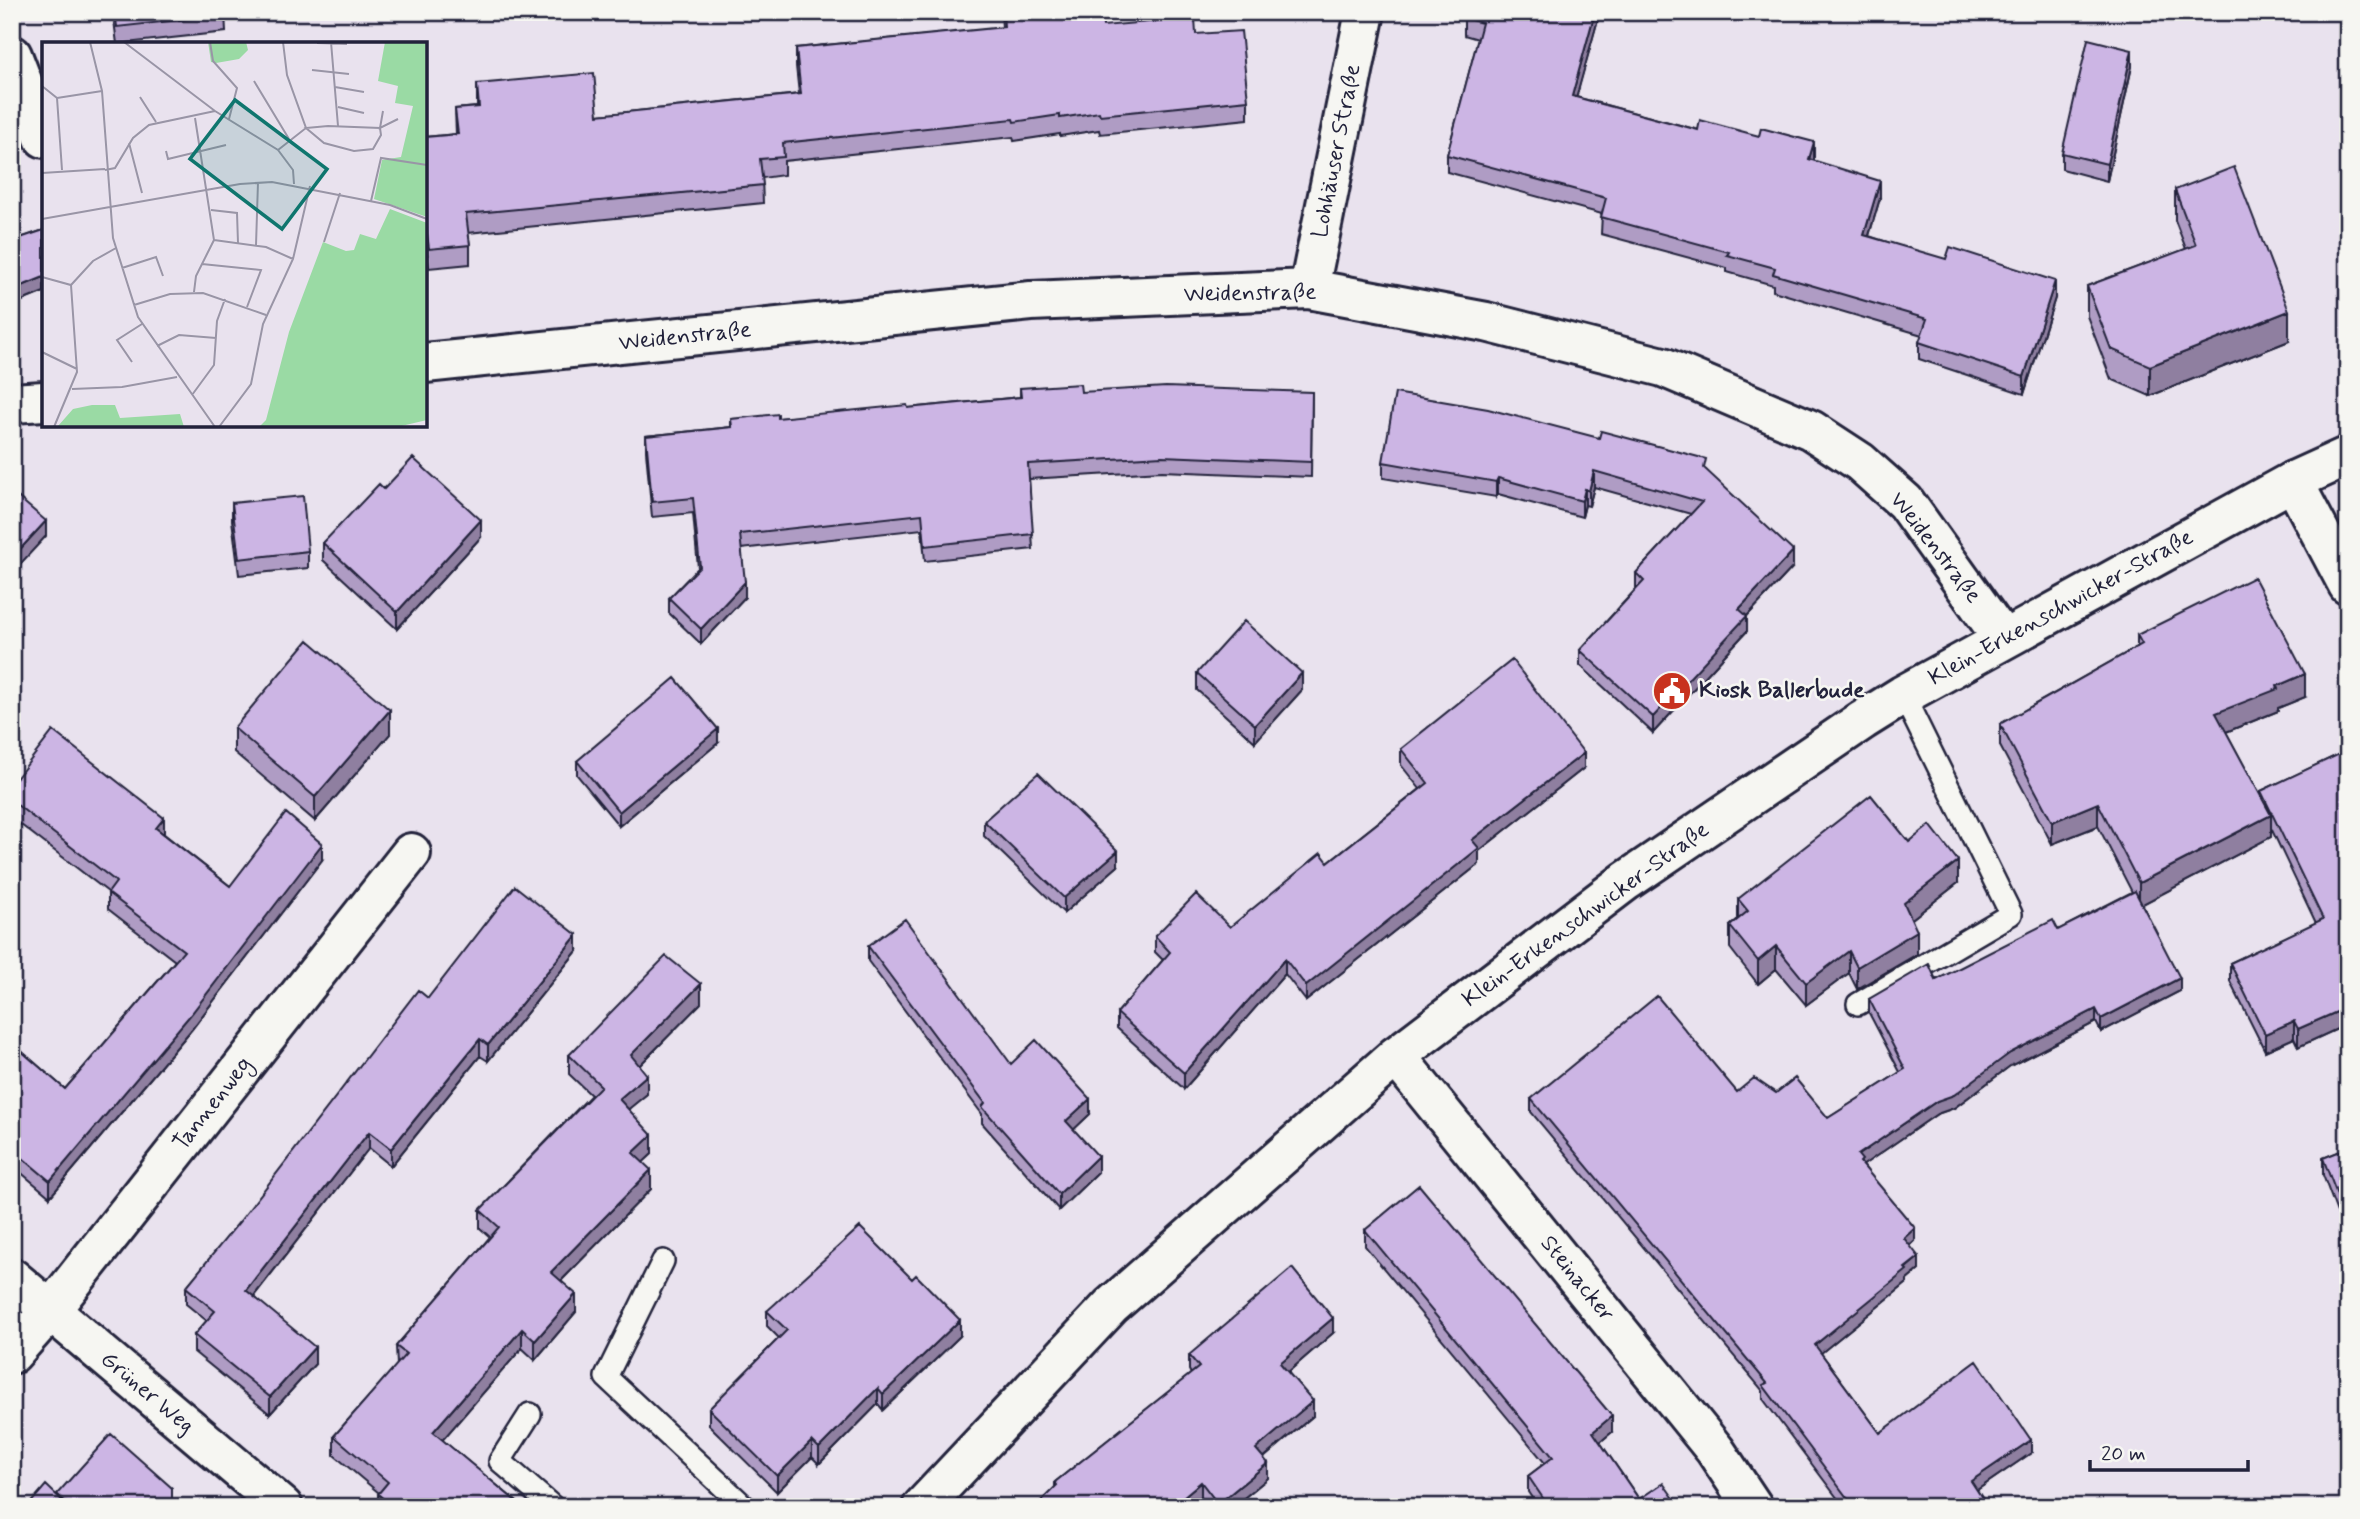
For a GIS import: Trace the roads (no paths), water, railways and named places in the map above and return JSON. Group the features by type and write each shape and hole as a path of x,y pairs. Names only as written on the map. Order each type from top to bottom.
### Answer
{"street":[{"name":"Lohhäuser Straße","path":"1309,289 1365,12"},
{"path":"12,55 42,133"},
{"name":"Weidenstraße","path":"427,363 1031,301 1309,289 1486,322 1663,367 1811,430 1860,462 1905,502 2003,639"},
{"path":"12,403 42,401"},
{"name":"Klein-Erkenschwicker-Straße","path":"922,1507 1111,1306 1395,1056 1626,881 1903,695 2293,481 2348,456"},
{"path":"2293,481 2348,584"},
{"name":"Tannenweg","path":"12,1353 50,1311 411,853"},
{"name":"Steinacker","path":"1395,1056 1716,1450 1753,1507"},
{"name":"Grüner Weg","path":"12,1278 283,1507"}],"lane":[{"path":"1858,1004 2011,915 1903,695"},
{"path":"663,1261 606,1377 745,1507"},
{"path":"530,1414 500,1461 553,1507"}],"place":[{"name":"Kiosk Ballerbude","path":"1672,691"}]}
